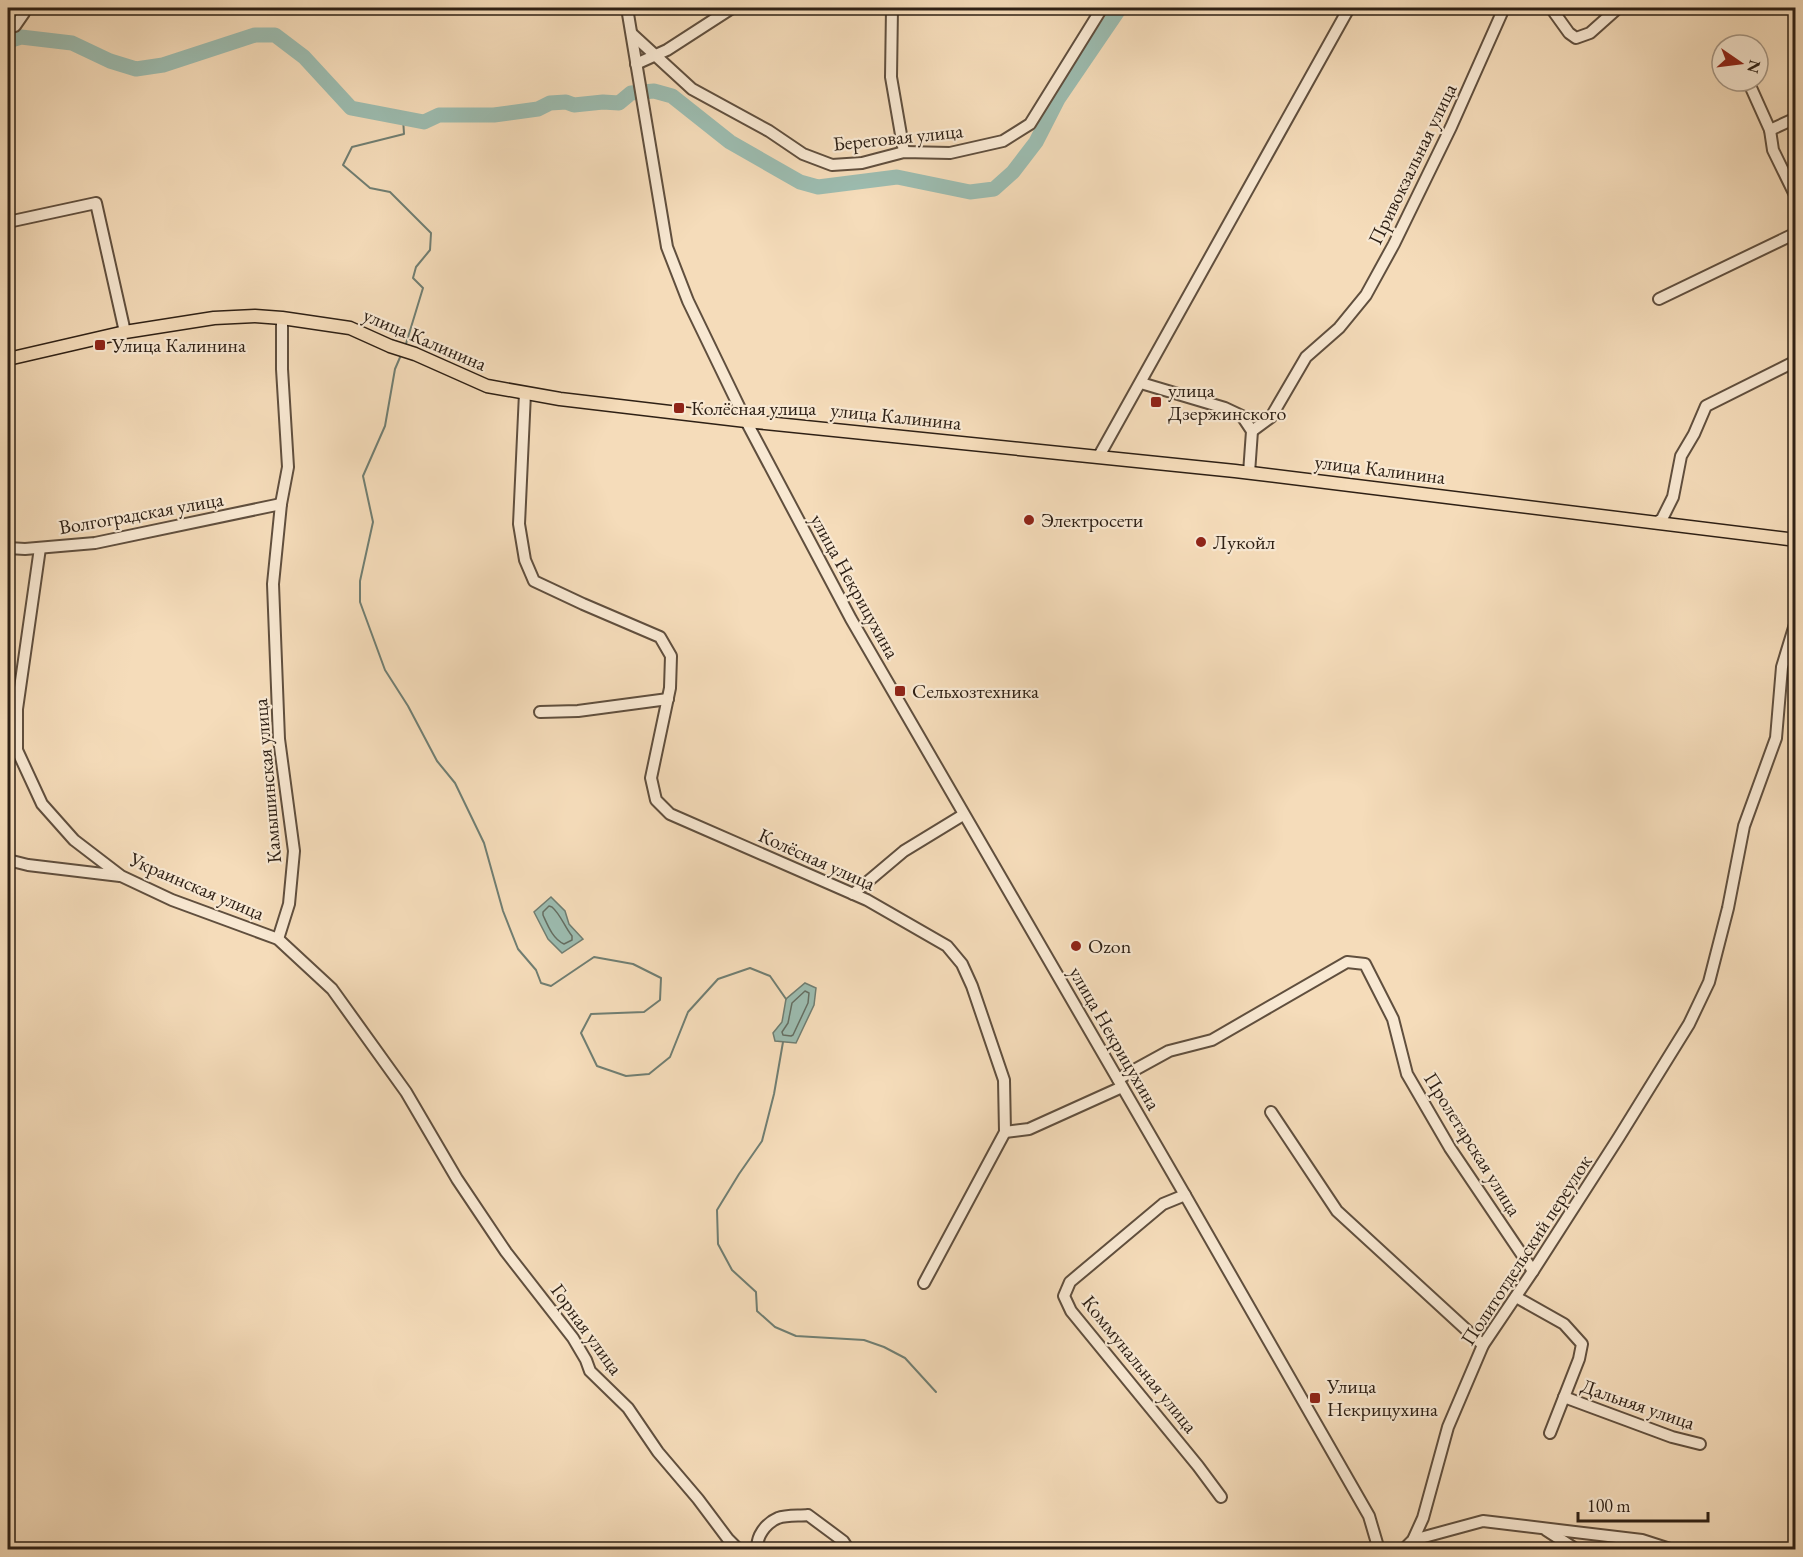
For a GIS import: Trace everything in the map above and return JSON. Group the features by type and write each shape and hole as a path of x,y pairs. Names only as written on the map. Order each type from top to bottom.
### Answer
{"main road":[{"name":"улица Калинина","path":"8,359 125,332 214,318 255,316 282,318 350,328 487,386 560,399 746,421 1249,473 1796,540"}],"street":[{"path":"8,27 15,26 24,13 23,8"},
{"name":"улица Некрицухина","path":"627,8 667,247 688,301 746,421 851,619 1369,1516 1379,1550"},
{"path":"637,66 667,50 732,8"},
{"path":"892,8 891,77 903,152"},
{"name":"Береговая улица","path":"632,34 692,89 769,130 803,154 832,165 862,162 903,152 950,153 1003,141 1030,124 1102,8"},
{"path":"1098,456 1141,383 1349,8"},
{"name":"Привокзальная улица","path":"1252,431 1271,417 1306,357 1339,328 1366,295 1394,244 1451,127 1504,8"},
{"path":"1551,8 1569,33 1576,38 1590,33 1618,8"},
{"path":"1753,93 1770,130 1773,150 1796,197"},
{"path":"1770,130 1796,118"},
{"path":"8,222 96,203 125,332"},
{"path":"1659,299 1796,233"},
{"name":"Камышинская улица","path":"278,939 289,904 294,851 279,740 273,584 281,504 288,467 282,369 282,318"},
{"path":"1656,523 1662,519 1673,497 1681,456 1706,406 1796,361"},
{"path":"1141,383 1225,408 1242,416 1252,431 1249,473"},
{"name":"Колёсная улица","path":"525,393 519,524 525,560 534,581 660,637 671,656 670,688 651,778 656,800 670,814 867,900 947,946 962,964 972,986 1004,1080 1005,1132 924,1283"},
{"name":"Волгоградская улица","path":"8,548 40,548 95,543 281,504"},
{"name":"Украинская улица","path":"40,548 12,751 42,804 74,840 121,876 172,900 278,939"},
{"name":"Политотдельский переулок","path":"1403,1550 1413,1540 1423,1518 1448,1427 1483,1345 1619,1137 1683,1033 1709,982 1728,908 1744,826 1776,738 1782,667 1796,621"},
{"path":"540,712 578,711 668,699"},
{"path":"853,894 904,851 963,815"},
{"path":"8,860 28,865 121,876"},
{"name":"Горная улица","path":"278,939 332,989 406,1092 457,1179 506,1252 573,1338 590,1371 628,1408 658,1452 698,1498 728,1539 740,1550"},
{"name":"Пролетарская улица","path":"1120,1083 1169,1051 1212,1040 1347,962 1365,964 1393,1019 1407,1074 1450,1148 1533,1271"},
{"path":"1005,1132 1029,1129 1120,1083"},
{"path":"1271,1112 1337,1211 1483,1345"},
{"name":"Коммунальная улица","path":"1185,1195 1163,1204 1070,1282 1064,1296 1071,1311 1221,1497"},
{"path":"1516,1297 1564,1324 1582,1344 1579,1359 1550,1433"},
{"name":"Дальняя улица","path":"1564,1397 1672,1437 1700,1444"},
{"path":"758,1550 757,1542 764,1528 778,1518 808,1515 843,1541 849,1550"},
{"path":"1413,1540 1483,1521 1642,1540 1673,1550"},
{"path":"1543,1529 1577,1550"}],"water":[{"path":"551,897 565,911 569,924 583,939 562,953 548,939 534,912"},
{"path":"805,983 816,988 814,1005 796,1043 775,1041 773,1033 782,1022 786,999"}],"waterway":[{"path":"8,41 21,37 72,43 110,61 136,69 163,65 255,35 275,35 304,57 351,108 424,122 439,115 494,115 538,109 550,103 566,102 574,105 619,103 631,93 654,91 672,96 730,142 800,182 818,187 897,177 970,192 994,189 1013,172 1036,142 1058,99 1120,8"},
{"path":"403,118 404,134 352,147 343,165 370,188 390,192 431,233 430,250 416,267 413,278 423,288 405,347"},
{"path":"401,355 395,369 385,426 363,476 373,522 360,581 360,602 385,670 408,706 437,761 455,783 484,843 503,911 518,949 536,970 541,983 551,986 594,957 633,964 661,978 660,1000 644,1012 591,1014 581,1033 597,1066 626,1076 649,1074 670,1057 688,1012 718,979 750,968 770,976 786,999"},
{"path":"783,1042 774,1094 762,1141 717,1210 718,1244 732,1270 756,1292 757,1311 775,1327 796,1336 864,1340 884,1347 905,1358 936,1392"}],"place":[{"name":"Улица Калинина","path":"100,345"},
{"name":"улица Дзержинского","path":"1156,402"},
{"name":"Колёсная улица","path":"679,408"},
{"name":"Электросети","path":"1029,520"},
{"name":"Лукойл","path":"1201,542"},
{"name":"Сельхозтехника","path":"900,691"},
{"name":"Ozon","path":"1076,946"},
{"name":"Улица Некрицухина","path":"1315,1398"}]}
